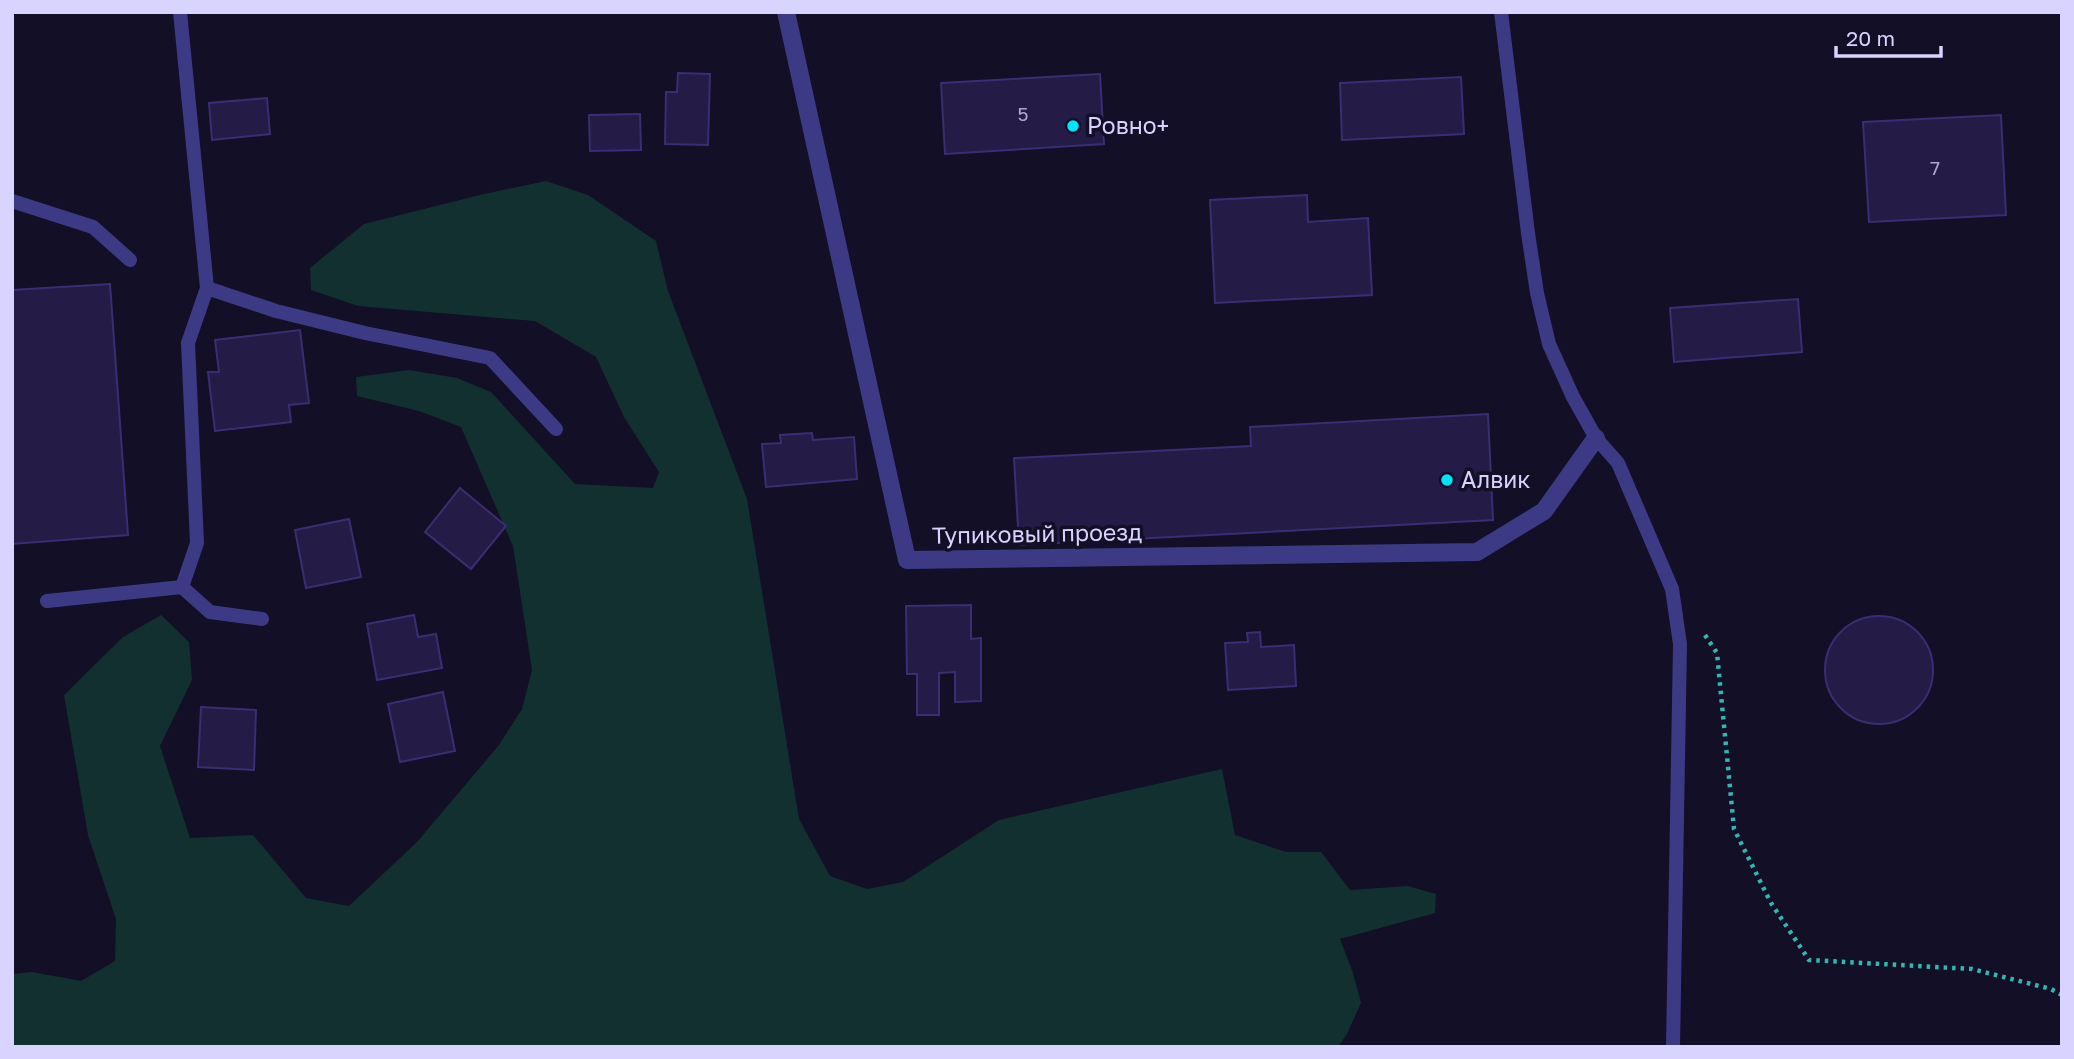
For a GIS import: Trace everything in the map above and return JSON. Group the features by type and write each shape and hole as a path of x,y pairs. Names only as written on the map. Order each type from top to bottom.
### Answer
{"street":[{"name":"Тупиковый проезд","path":"786,12 907,560 1477,552 1544,510 1596,438"}],"lane":[{"path":"180,12 207,288 188,344 197,543 182,587"},
{"path":"1501,12 1537,293 1549,344 1573,397 1596,438 1618,463 1672,589 1680,644 1673,1047"},
{"path":"12,201 93,227 130,260"},
{"path":"207,288 276,311 365,333 490,358 556,429"},
{"path":"47,601 182,587 210,612 262,619"}],"path":[{"path":"1702,632 1717,653 1734,829 1771,903 1809,960 1972,969 2051,989 2062,995"}],"green space":[{"path":"546,181 588,195 656,241 668,291 747,499 799,819 830,876 867,889 903,882 999,820 1222,769 1235,835 1286,852 1321,852 1350,890 1408,886 1436,894 1435,913 1340,939 1361,1003 1338,1047 12,1047 12,974 32,972 81,981 115,961 116,919 88,835 64,695 123,637 161,615 189,642 192,680 160,746 190,838 253,835 306,898 349,906 417,842 499,745 522,709 532,670 513,546 461,427 419,411 357,396 356,377 409,370 457,378 491,392 575,484 653,488 659,472 624,417 596,357 535,321 358,306 311,290 310,268 364,224"}],"building":[{"path":"678,73 710,74 708,145 665,144 666,92 677,92"},
{"path":"1100,74 1104,144 945,154 941,83"},
{"path":"1461,77 1464,134 1342,140 1340,83"},
{"path":"267,98 270,134 212,140 209,103"},
{"path":"640,114 641,150 590,151 589,115"},
{"path":"2001,115 2006,215 1869,222 1863,122"},
{"path":"1307,195 1308,222 1368,218 1372,295 1215,303 1210,200"},
{"path":"110,284 128,535 12,544 12,290"},
{"path":"1798,299 1802,352 1674,362 1670,308"},
{"path":"300,330 309,403 289,405 291,422 215,431 208,372 219,372 215,340"},
{"path":"1488,414 1493,520 1019,545 1014,458 1251,446 1250,427"},
{"path":"812,433 813,440 854,437 857,479 766,487 762,444 781,443 780,435"},
{"path":"460,488 506,526 471,569 425,532"},
{"path":"349,519 361,577 306,588 295,530"},
{"path":"971,605 971,639 981,638 981,701 955,702 955,672 939,673 939,715 917,715 917,674 907,674 906,606"},
{"path":"414,615 418,637 436,634 442,668 377,680 367,624"},
{"path":"1879,616 1900,620 1917,632 1929,649 1933,670 1929,691 1917,708 1900,720 1879,724 1858,720 1841,708 1829,691 1825,670 1829,649 1841,632 1858,620"},
{"path":"1260,632 1261,647 1294,645 1296,686 1228,690 1225,643 1248,642 1247,633"},
{"path":"443,692 455,751 400,762 388,704"},
{"path":"201,707 256,710 254,770 198,767"}],"place":[{"name":"Ровно+","path":"1073,126"},
{"name":"Алвик","path":"1447,480"}]}
